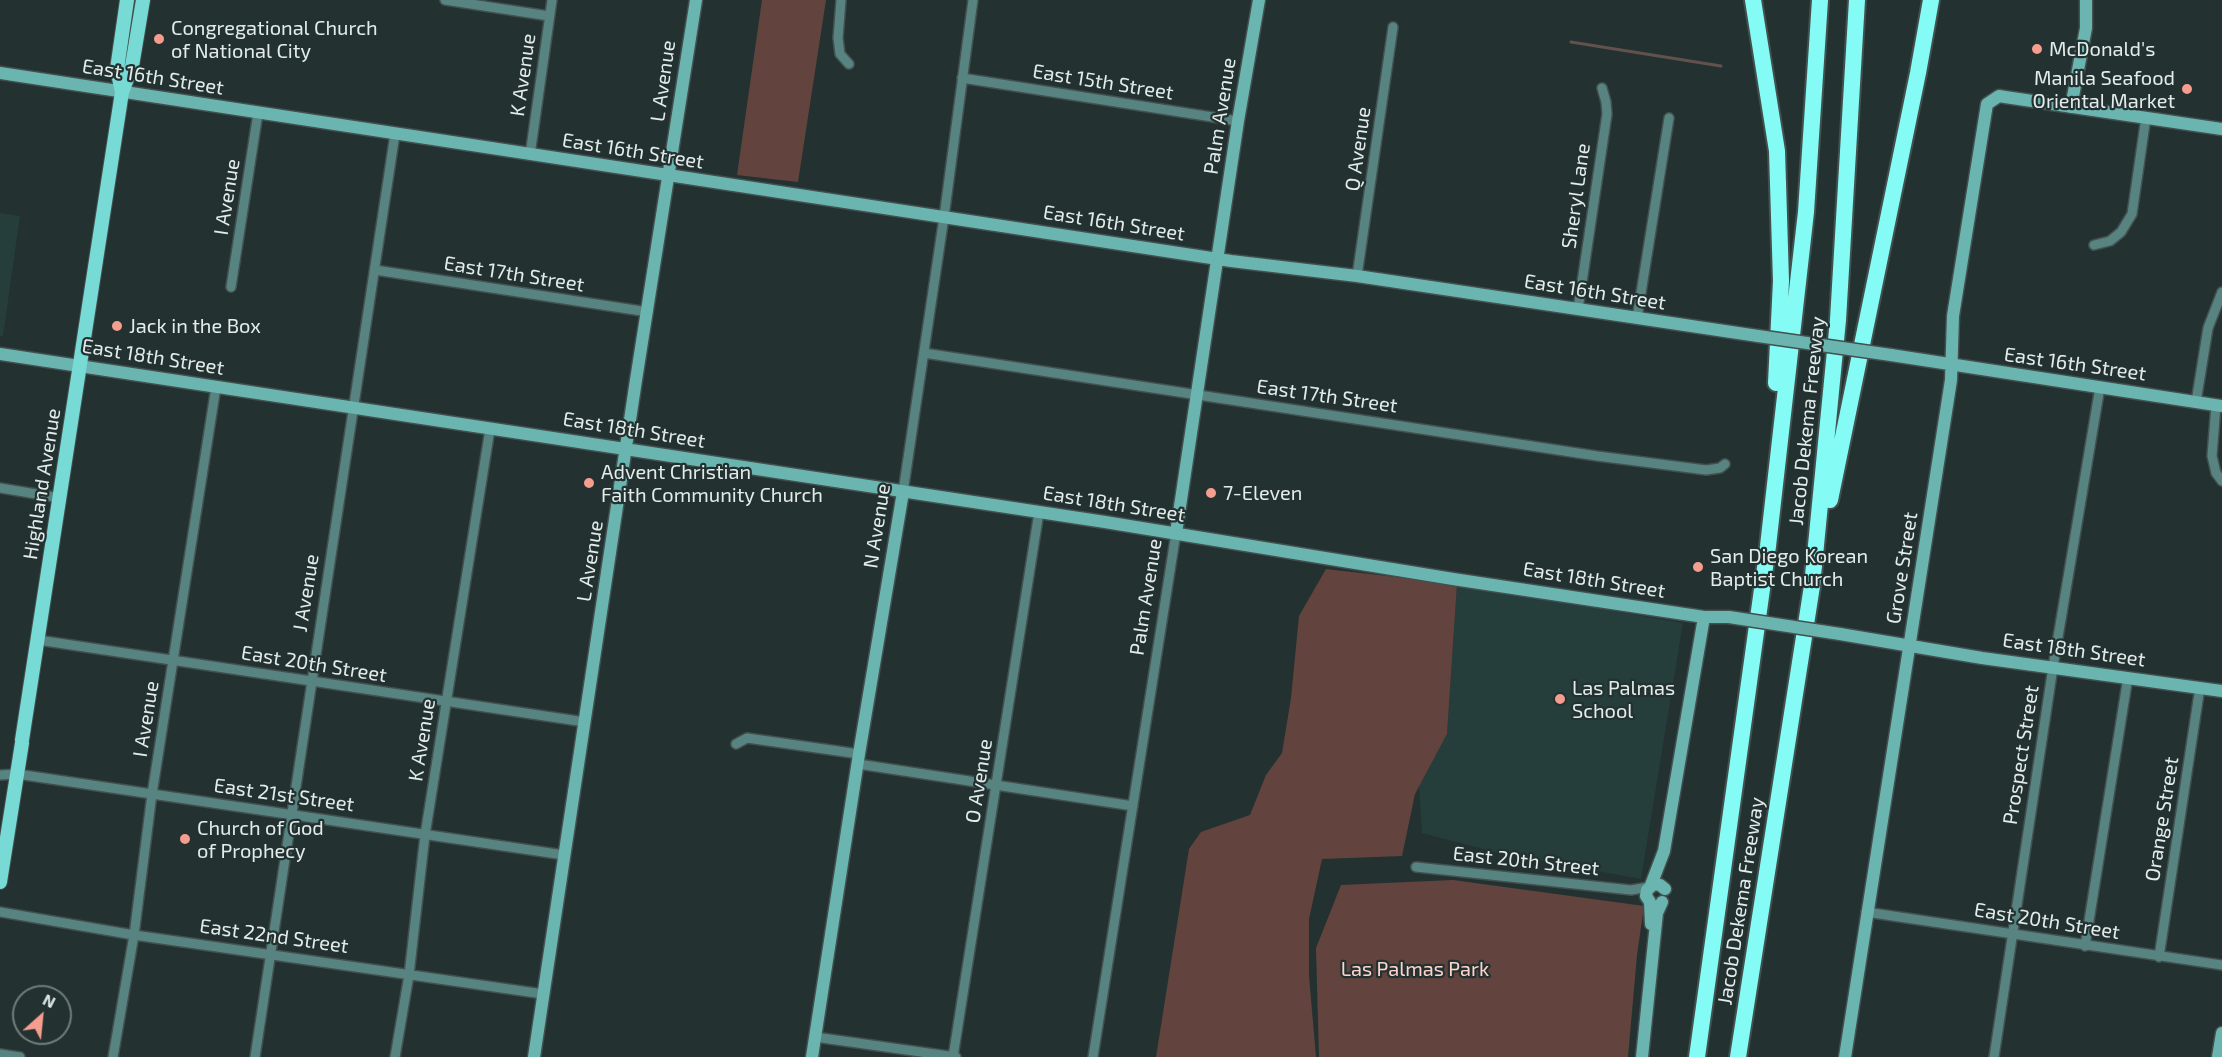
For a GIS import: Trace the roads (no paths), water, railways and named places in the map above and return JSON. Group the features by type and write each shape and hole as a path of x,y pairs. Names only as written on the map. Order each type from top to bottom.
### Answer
{"highway":[{"path":"1753,0 1777,151 1781,281 1776,392 1768,482 1766,561"},
{"name":"Jacob Dekema Freeway","path":"1697,1057 1766,561 1806,212 1820,0"},
{"name":"Jacob Dekema Freeway","path":"1738,1057 1812,586 1838,320 1857,0"},
{"path":"1812,586 1931,0"}],"main road":[{"name":"Highland Avenue","path":"122,92 117,69 127,0"},
{"name":"Highland Avenue","path":"0,882 122,92 132,66 142,0"}],"street":[{"path":"445,0 549,16"},
{"name":"K Avenue","path":"530,155 552,0"},
{"name":"L Avenue","path":"534,1057 669,176 689,38 691,0"},
{"path":"689,38 696,0"},
{"path":"841,0 838,38 840,54 849,64"},
{"name":"N Avenue","path":"812,1057 858,759 903,492 944,217 973,0"},
{"name":"Palm Avenue","path":"1093,1057 1198,395 1238,121 1259,0"},
{"path":"2086,0 2086,28 2071,107 2222,129"},
{"name":"Q Avenue","path":"1357,276 1393,27"},
{"name":"East 16th Street","path":"0,73 1219,259 1357,276 2219,405"},
{"name":"East 15th Street","path":"963,78 1238,121"},
{"name":"Sheryl Lane","path":"1578,309 1606,114 1606,102 1602,88"},
{"name":"Grove Street","path":"1845,1057 1953,364 1953,316 1987,104 1998,96 2071,107"},
{"name":"I Avenue","path":"231,286 258,113"},
{"path":"2094,245 2110,242 2121,232 2132,213 2145,117"},
{"path":"1637,318 1668,118"},
{"name":"J Avenue","path":"255,1057 310,681 395,134"},
{"name":"East 17th Street","path":"375,270 648,312"},
{"path":"2196,402 2208,328 2222,292"},
{"name":"East 17th Street","path":"924,353 1616,458 1706,470 1720,468 1725,464"},
{"name":"East 18th Street","path":"0,354 1176,533 1312,557 2222,691"},
{"name":"I Avenue","path":"113,1057 134,935 152,794 216,387"},
{"name":"Prospect Street","path":"1994,1057 2053,666 2100,387"},
{"path":"2219,405 2212,456 2216,473 2222,481"},
{"name":"K Avenue","path":"395,1057 409,975 425,835 490,429"},
{"path":"0,488 60,498"},
{"name":"O Avenue","path":"955,1057 1039,512"},
{"path":"1642,1057 1654,940 1658,926 1654,894 1664,852 1704,616"},
{"name":"East 20th Street","path":"38,640 585,722"},
{"path":"2085,946 2128,677"},
{"name":"Orange Street","path":"2159,957 2200,687"},
{"path":"736,744 747,738 996,785 1133,806"},
{"name":"East 21st Street","path":"0,775 17,774 564,855"},
{"name":"East 20th Street","path":"1416,867 1654,894"},
{"name":"East 22nd Street","path":"0,912 134,935 543,994"},
{"name":"East 20th Street","path":"1866,912 2222,965"},
{"path":"2218,1057 2222,1033"},
{"path":"815,1037 955,1057"},
{"path":"0,1054 20,1057"}],"waterway":[{"path":"1571,42 1721,66"}],"place":[{"name":"Congregational Church of National City","path":"159,39"},
{"name":"McDonald's","path":"2037,49"},
{"name":"Manila Seafood Oriental Market","path":"2187,89"},
{"name":"Jack in the Box","path":"117,326"},
{"name":"Advent Christian Faith Community Church","path":"589,483"},
{"name":"7-Eleven","path":"1211,493"},
{"name":"San Diego Korean Baptist Church","path":"1698,567"},
{"name":"Las Palmas School","path":"1560,699"},
{"name":"Church of God of Prophecy","path":"185,839"}],"park label":[{"name":"Las Palmas Park","path":"1415,969"}]}
